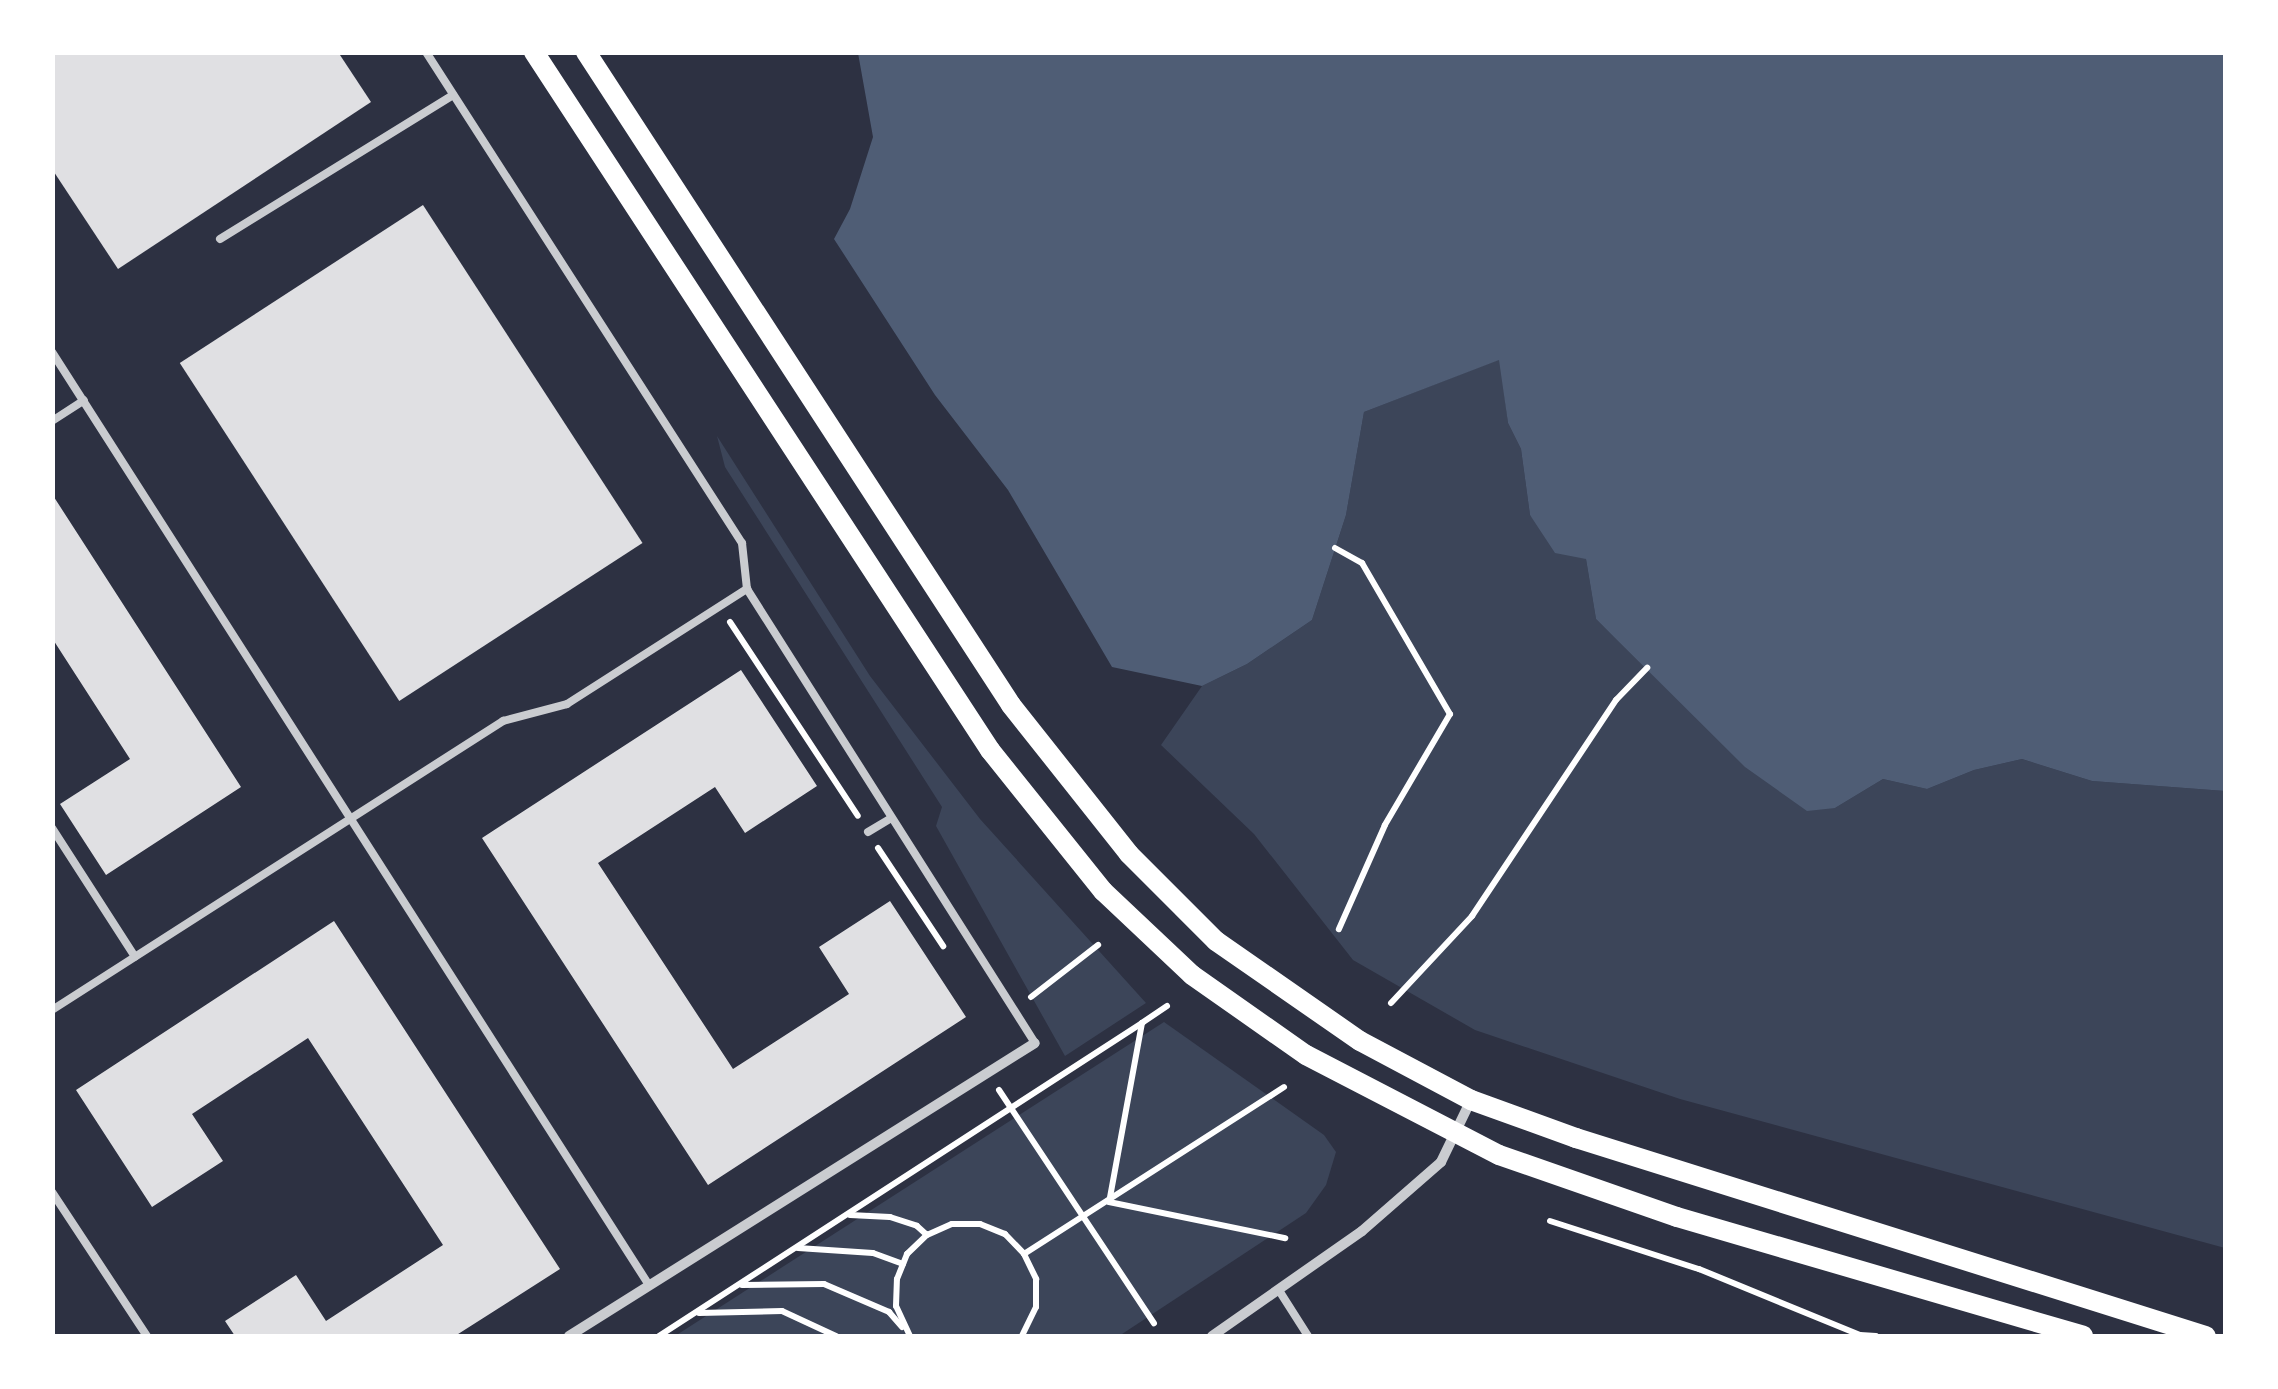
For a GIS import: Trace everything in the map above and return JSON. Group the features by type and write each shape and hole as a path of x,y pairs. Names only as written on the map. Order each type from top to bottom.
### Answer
{"main road":[{"path":"534,52 990,750 1103,890 1192,975 1306,1054 1454,1135 1677,1216 2083,1336"},
{"path":"586,52 1011,706 1129,854 1216,941 1360,1042 1471,1100 1576,1138 2206,1336"}],"street":[{"path":"569,1336 1035,1043"},
{"path":"1212,1336 1362,1231 1442,1162 1471,1100"}],"lane":[{"path":"426,52 742,542 746,589 1035,1043"},
{"path":"220,239 453,95"},
{"path":"52,352 649,1285"},
{"path":"52,421 84,400"},
{"path":"52,1010 503,721 567,704 746,589"},
{"path":"868,832 891,818"},
{"path":"52,828 135,957"},
{"path":"52,1192 147,1336"},
{"path":"1280,1292 1308,1336"}],"path":[{"path":"1335,548 1362,563 1450,714 1385,825 1339,929"},
{"path":"720,606 952,960"},
{"path":"1391,1003 1472,916 1616,700 1647,668"},
{"path":"1014,1010 1098,945"},
{"path":"659,1336 1167,1006"},
{"path":"1110,1202 1142,1023"},
{"path":"988,1072 1154,1323"},
{"path":"1024,1254 1284,1087"},
{"path":"1110,1202 1284,1238"},
{"path":"848,1214 890,1217 918,1226 927,1235"},
{"path":"1550,1221 1700,1269 1860,1335 1876,1336"},
{"path":"906,1335 896,1306 897,1279 903,1264 927,1235 952,1224 980,1224 1005,1234 1024,1254 1036,1279 1036,1307 1022,1336"},
{"path":"796,1248 873,1253 903,1264"},
{"path":"739,1285 824,1284 889,1312 906,1335"},
{"path":"696,1313 782,1310 836,1336"}],"shaded area":[{"path":"858,53 2225,53 2225,791 2092,781 2022,759 1974,770 1927,789 1883,779 1835,808 1807,811 1745,767 1596,619 1586,559 1555,553 1530,515 1521,449 1508,423 1499,360 1364,412 1346,515 1312,620 1247,664 1202,686 1112,667 1008,490 935,395 834,239 850,209 873,137"},
{"path":"1500,359 1508,423 1521,449 1530,515 1586,559 1596,619 1667,687 1835,808 1883,779 1927,789 1974,770 2022,759 2092,781 2225,791 2225,1248 1680,1099 1475,1030 1353,960 1254,834 1161,745 1202,686 1247,664 1312,620 1346,515 1364,412"},
{"path":"717,436 870,676 980,819 1146,1003 1065,1056 936,826 942,807 725,467"},
{"path":"1164,1022 1324,1135 1336,1152 1326,1185 1306,1213 1119,1336 675,1336"}],"building":[{"path":"52,52 338,52 371,102 118,269 52,169"},
{"path":"423,205 642,543 399,701 180,363"},
{"path":"52,494 241,787 106,875 60,804 130,759 52,638"},
{"path":"741,670 817,786 745,833 715,787 598,863 733,1069 849,994 819,947 890,901 966,1017 708,1185 482,838"},
{"path":"334,921 560,1269 455,1336 235,1336 225,1321 296,1275 326,1321 443,1245 308,1038 192,1114 223,1161 152,1207 76,1090"}]}
